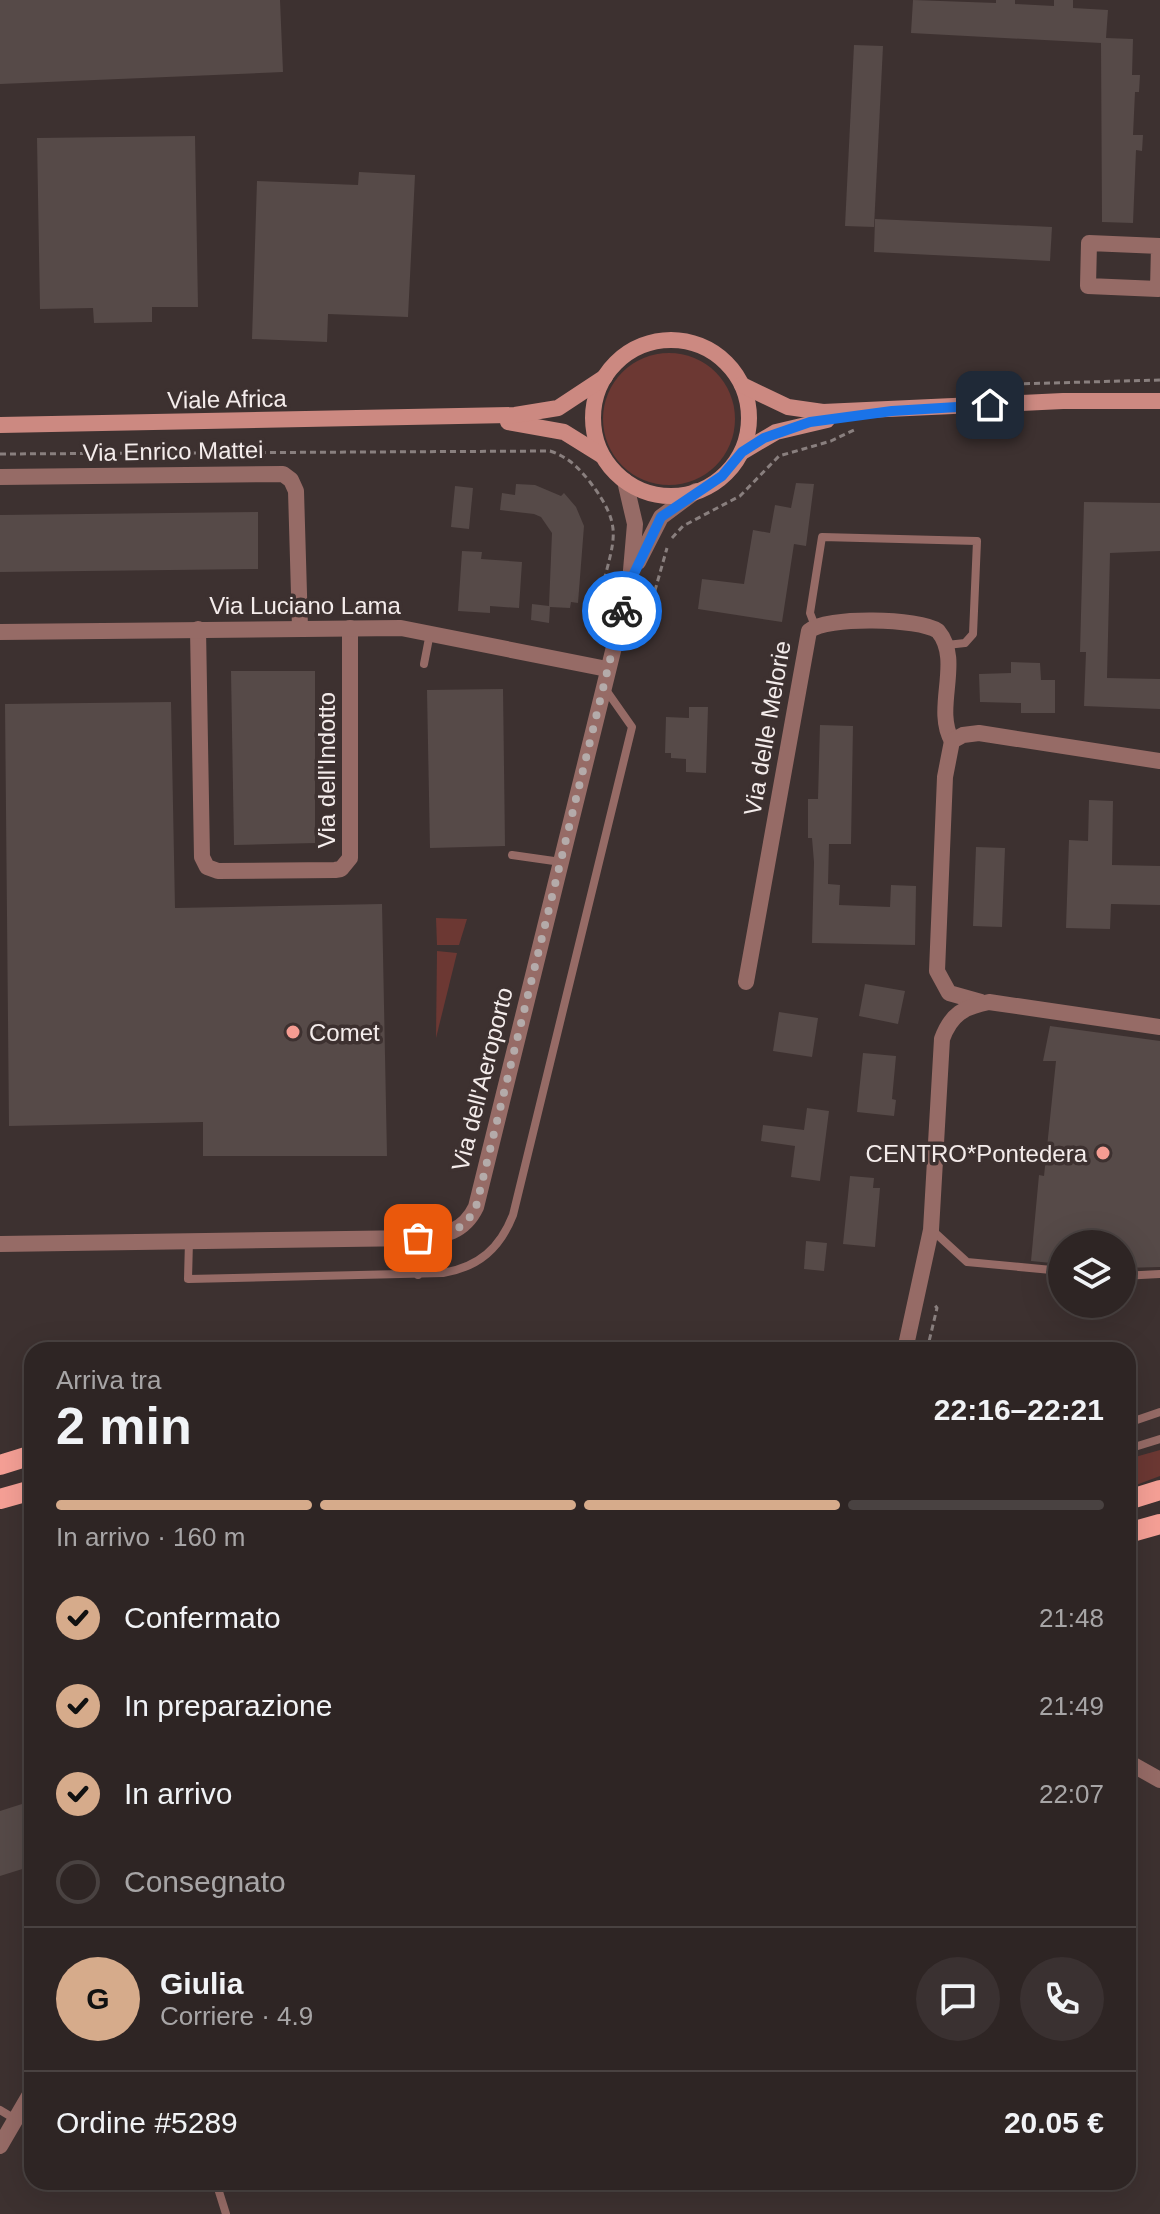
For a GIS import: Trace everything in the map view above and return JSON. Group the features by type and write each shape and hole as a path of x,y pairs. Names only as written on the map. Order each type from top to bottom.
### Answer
{"main road":[{"path":"0,1465 24,1458"},
{"path":"1136,1498 1160,1490"},
{"path":"0,1499 24,1492"},
{"path":"1136,1531 1160,1524"}],"street":[{"path":"1089,243 1160,246 1158,289 1088,286 1089,243"},
{"name":"Viale Africa","path":"0,425 455,419 547,411 567,404 605,377 621,358 639,347 678,339 712,352 730,367 742,385 799,410 892,411 1063,401 1160,401"},
{"name":"Viale Africa","path":"603,457 597,445 593,419 595,399 605,377"},
{"path":"742,385 750,422 742,452"},
{"name":"Viale Africa","path":"455,419 553,429 574,436 603,457 625,481 652,494 679,496 696,491 722,476 742,452 776,432 799,424 892,411"},
{"name":"Via Enrico Mattei","path":"0,477 283,474 291,480 296,491 300,628"},
{"name":"Via dell'Aeroporto","path":"625,481 635,524 628,588"},
{"name":"Via dell'Aeroporto","path":"0,1244 418,1238 454,1232 468,1221 476,1207 628,588 654,526 671,507 696,491"},
{"name":"Via delle Melorie","path":"746,982 806,639 815,626 829,622 925,624 938,631 947,645"},
{"name":"Via dell'Indotto","path":"198,629 202,857 207,867 218,871 335,870 341,869 350,858 350,628"},
{"name":"Via Luciano Lama","path":"0,632 401,628 607,669"},
{"path":"947,645 946,724 952,741 945,777 937,971 944,988 954,997 1160,1027"},
{"path":"952,741 963,735 979,733 1160,761"},
{"path":"907,1342 931,1230 942,1039 957,1012 989,1002"},
{"path":"1136,1766 1160,1780"},
{"path":"0,2146 7,2115 24,2099"}],"lane":[{"path":"815,626 810,613 822,537 977,541 973,634 965,643 947,645"},
{"path":"424,664 430,633"},
{"path":"189,1241 188,1279 418,1275 458,1271 479,1262 498,1243 513,1215 632,727 603,686"},
{"path":"512,855 561,862"},
{"path":"931,1230 967,1262 1048,1270"},
{"path":"418,1238 418,1275"},
{"path":"1136,1275 1160,1274"},
{"path":"1136,1420 1160,1412"},
{"path":"1136,1446 1160,1439"},
{"path":"218,2190 226,2214"}],"path":[{"path":"0,454 550,451 570,460 606,501 613,520 614,537 602,589 628,588 652,601 664,554 678,530 740,496 779,456 831,441 854,430"},
{"path":"929,1342 935,1315"}],"shaded area":[{"path":"669,353 694,358 715,373 730,394 735,419 730,444 715,465 694,480 669,485 644,480 623,465 608,444 603,419 608,394 623,373 644,358"},
{"path":"436,918 467,919 459,945 437,945"},
{"path":"437,951 457,953 436,1038"},
{"path":"1160,1450 1160,1476 1136,1485 1136,1457"}],"building":[{"path":"0,0 280,0 283,72 0,84"},
{"path":"913,0 996,3 996,0 1015,0 1015,4 1054,6 1054,0 1073,0 1073,8 1108,10 1106,38 1133,39 1132,75 1140,75 1139,92 1135,92 1133,135 1143,135 1142,151 1136,150 1133,223 1102,222 1101,43 911,33"},
{"path":"854,45 883,46 874,227 845,226"},
{"path":"195,136 198,307 152,307 152,322 94,323 93,308 40,309 37,138"},
{"path":"359,172 415,175 408,317 328,314 327,342 252,339 257,181 358,185"},
{"path":"875,219 1052,227 1050,261 874,252"},
{"path":"796,483 814,484 806,546 794,544 782,622 698,609 702,579 744,584 753,530 770,533 775,505 791,508"},
{"path":"516,484 535,485 561,496 564,493 576,507 584,526 578,603 571,602 570,608 550,607 549,623 531,620 532,604 549,606 552,533 541,517 500,510 502,493 515,495"},
{"path":"455,486 473,488 469,529 451,527"},
{"path":"1084,502 1160,503 1160,551 1110,553 1107,678 1160,679 1160,709 1084,706 1086,652 1080,652"},
{"path":"258,512 258,569 0,572 0,515"},
{"path":"462,551 482,552 481,559 522,562 519,608 490,606 490,613 458,611"},
{"path":"1011,662 1040,663 1041,680 1055,680 1055,713 1021,713 1021,703 980,702 979,674 1011,673"},
{"path":"231,671 315,671 315,843 234,845"},
{"path":"503,689 505,846 430,848 427,690"},
{"path":"171,702 175,908 382,904 387,1156 203,1156 203,1122 9,1126 5,704"},
{"path":"689,707 708,707 706,773 686,772 686,759 671,758 671,753 665,753 666,717 689,718"},
{"path":"820,725 853,726 851,844 829,844 828,884 840,885 839,905 890,907 891,885 916,886 915,945 812,943 814,862 812,838 808,838 808,799 818,799"},
{"path":"1089,800 1113,801 1112,865 1160,866 1160,905 1111,904 1110,929 1066,928 1069,840 1088,841"},
{"path":"976,847 1005,848 1002,927 973,926"},
{"path":"865,984 905,991 898,1024 859,1016"},
{"path":"779,1012 818,1018 812,1057 773,1051"},
{"name":"CENTRO*Pontedera","path":"1050,1026 1160,1041 1160,1267 1136,1268 1136,1230 1048,1230 1048,1263 1031,1261 1039,1175 1044,1176 1056,1061 1043,1061"},
{"path":"863,1053 896,1056 892,1099 896,1100 894,1116 857,1112"},
{"path":"807,1108 829,1111 820,1181 791,1177 795,1146 761,1141 763,1125 804,1130"},
{"path":"850,1176 874,1178 873,1188 880,1188 875,1247 843,1244"},
{"path":"806,1241 827,1243 824,1271 804,1269"},
{"path":"22,1804 24,1810 24,1868 0,1876 0,1811"}],"way so far":[{"path":"418,1238 454,1232 468,1221 476,1207 622,611"}],"place":[{"name":"Comet","path":"293,1032"},
{"name":"CENTRO*Pontedera","path":"1103,1153"}],"route":[{"path":"622,611 630,582 654,526 661,517 671,507 722,476 742,452 764,438 810,422 892,411 990,405"}]}
